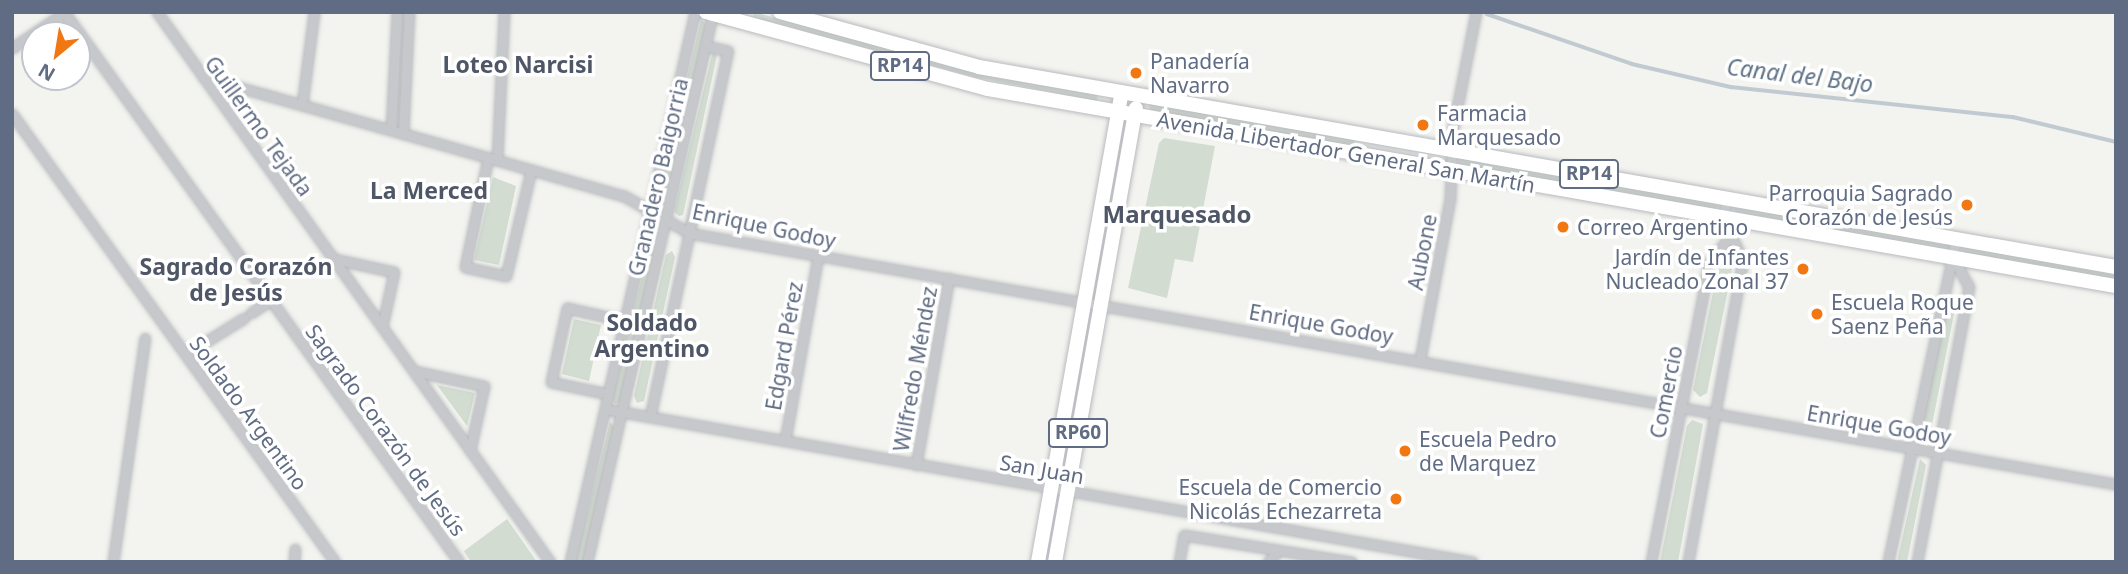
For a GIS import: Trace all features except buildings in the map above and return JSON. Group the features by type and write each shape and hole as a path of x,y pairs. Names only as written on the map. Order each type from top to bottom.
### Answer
{"main road":[{"name":"Avenida Libertador General San Martín","path":"780,12 979,67 2116,267"},
{"name":"Avenida Libertador General San Martín","path":"711,13 953,81 1135,116 2116,286"},
{"name":"RP60","path":"1038,562 1122,92"},
{"name":"RP60","path":"1055,562 1139,95"},
{"path":"1357,154 1361,134"},
{"path":"1386,159 1390,139"}],"street":[{"path":"12,48 64,12"},
{"name":"Sagrado Corazón de Jesús","path":"64,12 459,562"},
{"name":"Guillermo Tejada","path":"156,12 550,562"},
{"path":"302,105 314,12"},
{"path":"391,130 397,12"},
{"path":"403,134 409,12"},
{"path":"504,12 492,159 465,267 506,276 531,170"},
{"name":"Granadero Baigorria","path":"570,562 695,12"},
{"name":"Aubone","path":"1420,359 1450,199 1449,170 1476,12"},
{"name":"Granadero Baigorria","path":"587,562 706,46 711,13"},
{"name":"Granadero Baigorria","path":"650,417 727,51 706,46"},
{"name":"Enrique Godoy","path":"203,77 624,196 689,233 1420,359 2116,484"},
{"name":"Soldado Argentino","path":"12,114 335,562"},
{"path":"1688,562 1742,260 1723,218 1727,198"},
{"name":"Comercio","path":"1651,562 1709,263 1730,236"},
{"path":"1888,562 1956,239"},
{"name":"Edgard Pérez","path":"785,442 818,256"},
{"path":"1917,562 1969,287 1953,258"},
{"path":"334,260 394,272 382,327"},
{"name":"Wilfredo Méndez","path":"916,465 949,278"},
{"path":"186,354 271,300"},
{"path":"608,394 551,382 567,308 625,321"},
{"path":"113,562 145,338"},
{"path":"414,371 484,386 470,450"},
{"name":"San Juan","path":"605,409 1473,562"},
{"path":"1179,562 1184,535 1352,562"},
{"path":"294,562 295,549"},
{"path":"1268,562 1279,550"}],"shaded area":[{"path":"754,12 944,63 1098,93 1097,101 975,77 753,17"},
{"path":"701,20 706,24 665,204 660,206 657,202"},
{"path":"713,51 717,55 683,215 679,216 674,212"},
{"path":"1149,104 1354,142 1352,146 1150,110"},
{"path":"1164,138 1215,146 1193,262 1175,259 1167,298 1128,288 1159,143"},
{"path":"1460,157 1717,203 1718,206 1715,209 1459,164"},
{"path":"493,177 516,186 499,265 474,260"},
{"path":"1733,207 1950,246 1947,250 1735,213"},
{"path":"654,228 658,233 620,402 615,404 612,400"},
{"path":"1962,247 2116,272 2116,280 1963,253"},
{"path":"672,251 675,257 644,401 637,403 634,396 666,255"},
{"path":"1724,259 1733,265 1707,393 1700,397 1693,390 1719,263"},
{"path":"1953,295 1957,299 1929,440 1923,442 1919,439 1948,298"},
{"path":"574,319 601,325 589,381 562,374"},
{"path":"437,385 475,393 467,426"},
{"path":"1692,420 1703,424 1678,562 1660,562 1687,426"},
{"path":"610,422 614,426 583,562 575,562"},
{"path":"1920,459 1926,465 1907,562 1897,562"},
{"path":"507,519 537,562 471,562 464,551"}],"waterway":[{"name":"Canal del Bajo","path":"1487,14 1632,64 1731,87 2013,117 2116,142"}],"place":[{"name":"Panadería Navarro","path":"1136,73"},
{"name":"Farmacia Marquesado","path":"1423,125"},
{"name":"Parroquia Sagrado Corazón de Jesús","path":"1967,205"},
{"name":"Correo Argentino","path":"1563,227"},
{"name":"Jardín de Infantes Nucleado Zonal 37","path":"1803,269"},
{"name":"Escuela Roque Saenz Peña","path":"1817,314"},
{"name":"Escuela Pedro de Marquez","path":"1405,451"},
{"name":"Escuela de Comercio Nicolás Echezarreta","path":"1396,499"}],"district":[{"name":"Loteo Narcisi","path":"518,64"},
{"name":"La Merced","path":"429,190"},
{"name":"Marquesado","path":"1177,214"},
{"name":"Sagrado Corazón de Jesús","path":"236,279"},
{"name":"Soldado Argentino","path":"652,335"}]}
